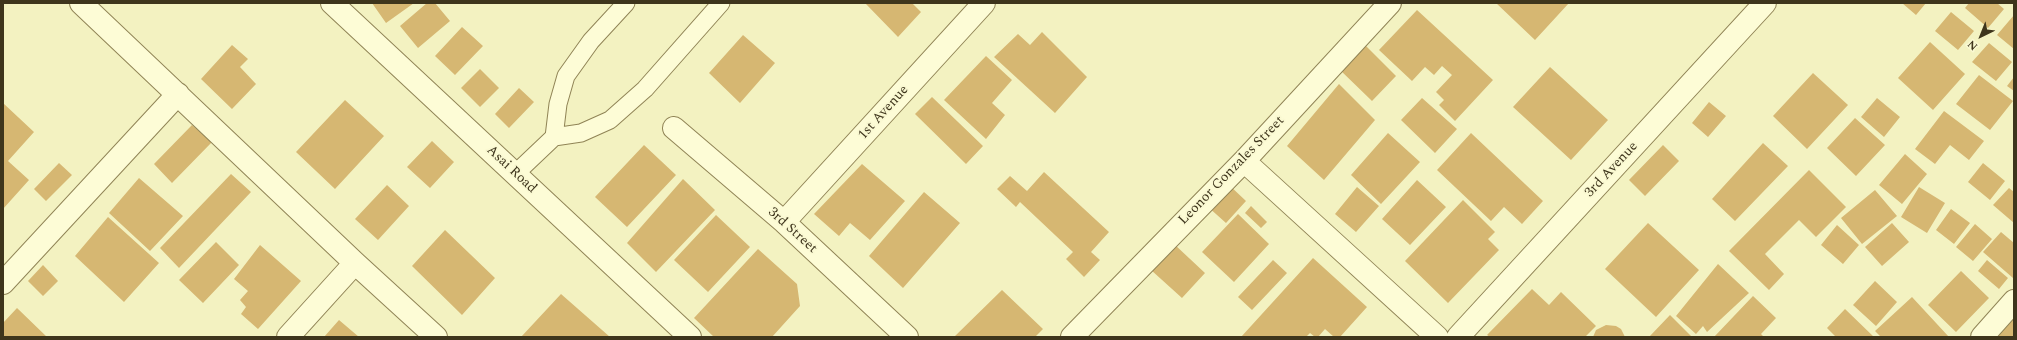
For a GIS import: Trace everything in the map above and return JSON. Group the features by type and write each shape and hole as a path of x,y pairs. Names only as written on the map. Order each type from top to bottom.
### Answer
{"street":[{"path":"81,3 355,264 436,337"},
{"name":"Asai Road","path":"332,3 690,337"},
{"name":"1st Avenue","path":"784,222 984,3"},
{"name":"Leonor Gonzales Street","path":"1072,337 1244,161 1390,3"},
{"name":"3rd Avenue","path":"1458,337 1765,3"},
{"path":"3,283 178,94"},
{"name":"3rd Street","path":"674,128 784,222 907,337"},
{"path":"1244,161 1437,337"},
{"path":"288,337 355,264"},
{"path":"1982,337 2014,301"}],"lane":[{"path":"554,137 558,104 566,76 592,41 626,3"},
{"path":"515,174 554,137 581,133 610,120 645,89 721,3"}],"building":[{"path":"372,3 414,3 386,23"},
{"path":"427,3 435,3 450,21 418,48 400,26"},
{"path":"865,3 912,3 921,12 898,37"},
{"path":"1496,3 1569,3 1535,40"},
{"path":"1902,3 1926,3 1916,15"},
{"path":"1969,3 1997,3 2004,9 1988,28 1965,8"},
{"path":"1417,10 1493,80 1455,121 1439,105 1444,100 1436,92 1452,75 1442,66 1434,75 1425,67 1412,81 1379,50"},
{"path":"1951,12 1974,31 1958,50 1935,31"},
{"path":"2014,15 2014,49 1997,35"},
{"path":"462,27 483,46 455,75 435,56"},
{"path":"1042,32 1087,77 1055,113 994,57 1018,34 1030,45"},
{"path":"743,35 775,63 740,103 709,73"},
{"path":"1930,42 1965,74 1933,110 1898,78"},
{"path":"1363,43 1396,76 1372,101 1338,68"},
{"path":"1989,43 2012,62 1996,81 1972,62"},
{"path":"232,45 248,59 240,67 256,84 232,109 201,79"},
{"path":"986,56 1012,80 992,103 1005,115 986,139 944,100"},
{"path":"1550,67 1608,120 1571,160 1513,107"},
{"path":"480,69 499,88 480,107 461,88"},
{"path":"1813,73 1848,105 1807,149 1773,116"},
{"path":"1979,75 2013,101 1990,130 1956,104"},
{"path":"2014,77 2014,91 2007,86"},
{"path":"1339,84 1375,120 1324,180 1287,146"},
{"path":"519,88 534,102 509,128 495,114"},
{"path":"932,97 983,146 966,164 915,114"},
{"path":"1422,98 1457,129 1435,153 1401,120"},
{"path":"1877,98 1900,117 1884,137 1861,117"},
{"path":"345,100 384,136 335,189 296,152"},
{"path":"1709,102 1726,116 1708,137 1692,123"},
{"path":"3,103 34,132 8,161 29,180 3,209"},
{"path":"1944,111 1984,141 1969,160 1950,145 1935,164 1915,149"},
{"path":"1855,118 1885,145 1856,176 1827,148"},
{"path":"192,125 212,142 172,183 154,164"},
{"path":"1388,133 1420,162 1381,204 1351,175"},
{"path":"1471,133 1543,201 1522,224 1504,207 1491,221 1437,170"},
{"path":"432,141 454,162 430,188 407,167"},
{"path":"1763,143 1788,166 1735,221 1712,199"},
{"path":"644,145 676,175 627,227 595,197"},
{"path":"1663,145 1679,161 1645,196 1629,180"},
{"path":"1905,154 1927,174 1902,204 1879,185"},
{"path":"59,163 72,175 46,201 34,189"},
{"path":"1983,163 2005,181 1990,200 1968,182"},
{"path":"862,164 905,201 870,240 850,223 839,236 814,214"},
{"path":"1809,170 1846,207 1816,237 1799,220 1765,254 1784,274 1769,290 1729,251"},
{"path":"1044,172 1109,232 1091,252 1100,260 1084,277 1066,259 1073,252 1020,202 1016,207 997,189 1010,176 1027,191"},
{"path":"231,174 251,192 179,268 160,248"},
{"path":"139,178 183,216 150,251 109,213"},
{"path":"683,179 715,210 656,272 627,243"},
{"path":"1417,180 1446,207 1410,245 1382,219"},
{"path":"1228,184 1246,201 1226,223 1207,206"},
{"path":"387,185 409,206 378,240 355,219"},
{"path":"1357,187 1379,206 1356,232 1335,214"},
{"path":"1919,187 1945,203 1927,233 1901,217"},
{"path":"2009,188 2014,192 2014,223 1993,205"},
{"path":"1875,190 1897,216 1862,244 1841,218"},
{"path":"924,192 960,223 903,288 869,256"},
{"path":"1463,200 1495,232 1488,239 1499,250 1448,303 1405,261"},
{"path":"1251,206 1267,222 1261,228 1245,213"},
{"path":"1951,209 1970,223 1954,244 1936,230"},
{"path":"1238,214 1269,244 1234,282 1202,252"},
{"path":"716,215 750,247 708,292 674,260"},
{"path":"108,217 159,263 124,302 75,256"},
{"path":"1648,223 1699,270 1656,317 1605,269"},
{"path":"1892,223 1909,242 1882,266 1865,247"},
{"path":"1975,224 1992,239 1973,261 1956,247"},
{"path":"1837,225 1859,245 1843,264 1821,245"},
{"path":"445,230 495,278 462,315 412,266"},
{"path":"2001,232 2014,243 2013,278 1983,252"},
{"path":"216,242 239,265 203,303 179,280"},
{"path":"1174,244 1205,273 1182,298 1151,270"},
{"path":"260,245 301,281 258,329 241,314 246,307 240,300 248,291 234,279"},
{"path":"758,249 797,284 800,306 772,337 714,337 694,318"},
{"path":"1313,258 1367,307 1340,337 1334,337 1325,329 1318,337 1315,337 1310,333 1306,337 1241,337"},
{"path":"1273,260 1287,273 1252,310 1238,297"},
{"path":"1987,260 2008,278 1999,289 1978,271"},
{"path":"1718,264 1749,293 1707,332 1703,326 1696,334 1676,316"},
{"path":"43,265 58,281 43,296 28,281"},
{"path":"1961,271 1989,298 1956,332 1928,305"},
{"path":"1875,281 1897,302 1876,326 1853,305"},
{"path":"1532,289 1549,305 1561,292 1596,326 1585,337 1490,337 1487,335"},
{"path":"1002,290 1043,329 1035,337 954,337"},
{"path":"561,294 610,337 521,337"},
{"path":"1753,296 1776,318 1761,334 1764,337 1714,337"},
{"path":"1912,297 1949,337 1881,337 1875,331"},
{"path":"17,308 47,337 3,337 3,323"},
{"path":"1845,309 1874,337 1836,337 1827,328"},
{"path":"2014,309 2014,337 1998,337 1992,332"},
{"path":"1670,315 1692,337 1649,337"},
{"path":"339,320 359,337 324,337"},
{"path":"1606,325 1616,326 1621,329 1625,337 1593,337 1596,330"}]}
